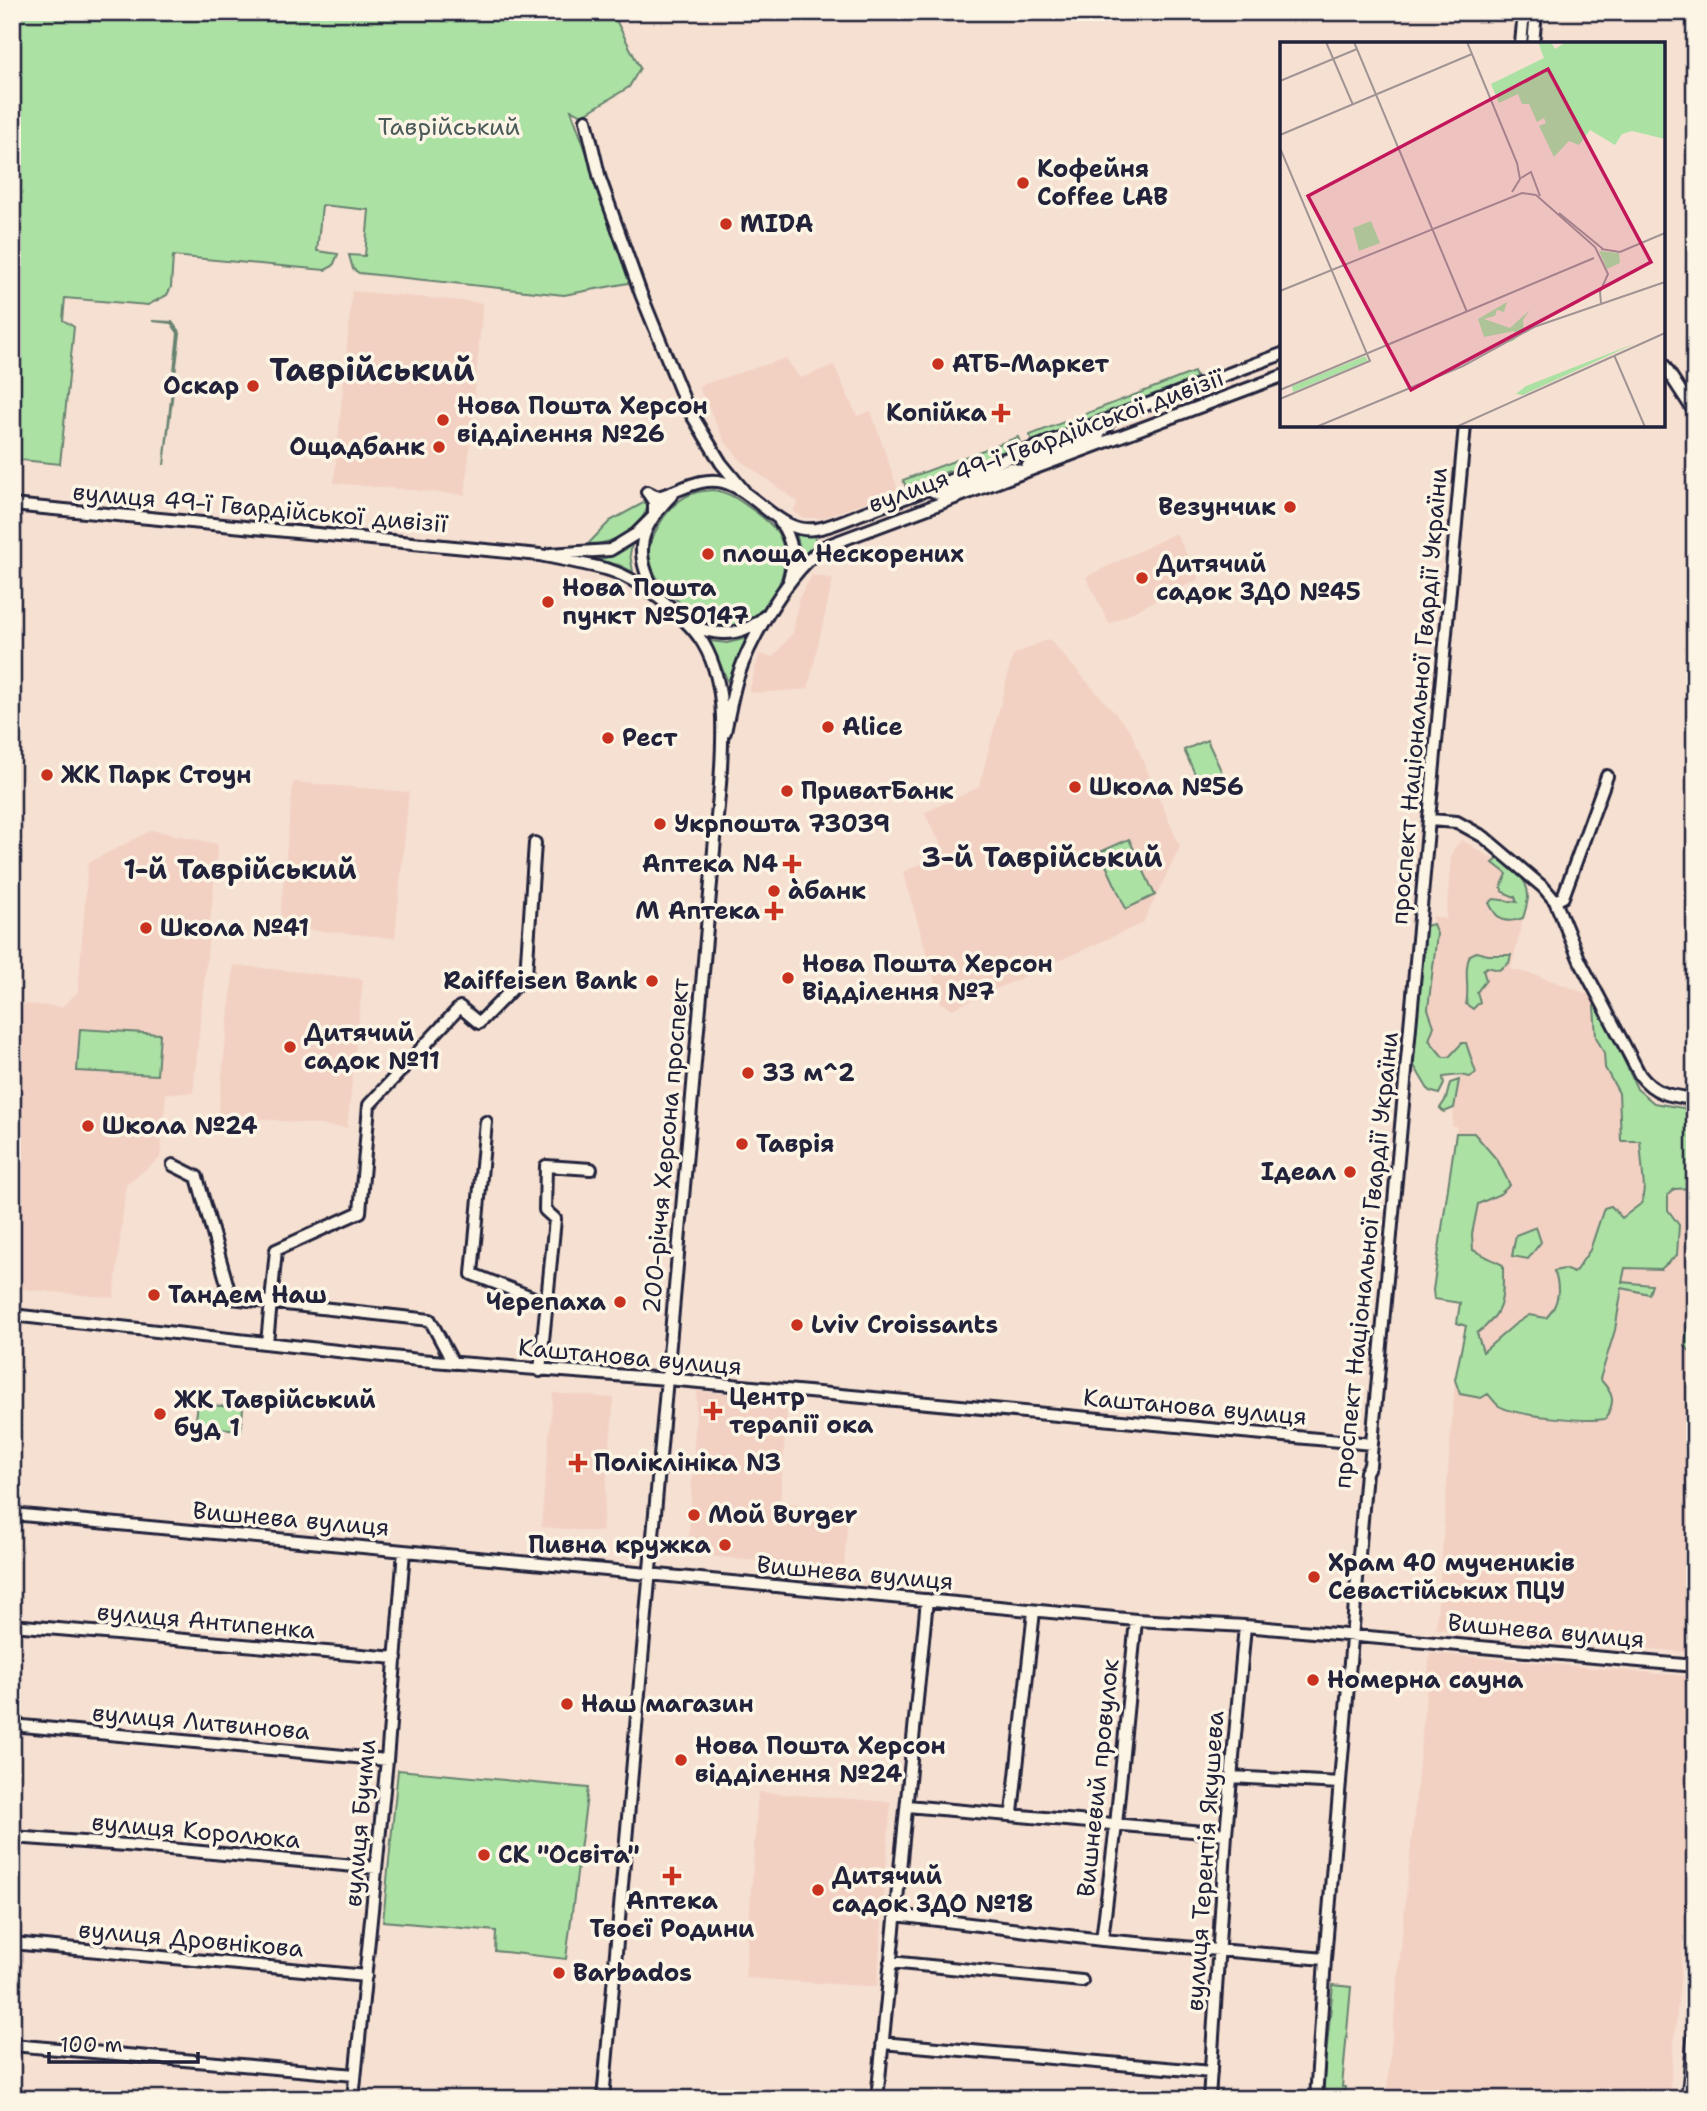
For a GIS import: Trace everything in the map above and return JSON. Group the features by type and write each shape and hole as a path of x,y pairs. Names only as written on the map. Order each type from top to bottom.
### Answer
{"main road":[{"path":"1689,2099 1695,2038"}],"street":[{"path":"1521,42 1524,12"},
{"path":"1533,42 1536,12"},
{"path":"586,120 600,179 641,293 687,407 717,457 747,495"},
{"name":"вулиця 49-ї Гвардійської дивізії","path":"777,519 799,528 820,528 906,498 1114,416 1280,355"},
{"path":"1665,367 1695,413"},
{"name":"вулиця 49-ї Гвардійської дивізії","path":"786,589 802,566 826,546 1280,377"},
{"path":"928,489 939,494 1011,468 1023,472 1033,459 1100,434 1114,416"},
{"name":"проспект Національної Гвардії України","path":"1316,2099 1325,1959 1366,1472 1370,1465 1465,427"},
{"path":"708,481 720,471 717,457"},
{"path":"540,555 610,550 636,534 673,494 690,484 708,481 724,482 747,495 777,519 787,531 793,569 786,589 758,633 737,680 723,741"},
{"path":"657,596 644,572 640,554 643,536 654,516 654,502 647,492 657,497 673,494"},
{"name":"вулиця 49-ї Гвардійської дивізії","path":"12,505 540,555"},
{"path":"540,555 608,570 629,579 657,596 690,625 705,646 717,673 723,741"},
{"path":"690,625 724,634 741,631 758,622 774,608"},
{"name":"200-річчя Херсона проспект","path":"603,2099 723,741"},
{"path":"1555,901 1563,897 1607,776"},
{"path":"1429,820 1457,822 1484,838 1535,878 1555,901 1580,961 1640,1075 1655,1091 1695,1099"},
{"path":"267,1343 276,1250 360,1212 369,1105 460,1007 479,1023 526,975 536,843"},
{"path":"486,1122 472,1274 547,1303"},
{"path":"173,1165 197,1177 231,1298 430,1320 453,1363"},
{"path":"540,1371 555,1219 545,1210 546,1166 591,1169"},
{"name":"Каштанова вулиця","path":"12,1315 453,1363 667,1379 1371,1444"},
{"name":"Вишнева вулиця","path":"12,1514 1034,1611 1244,1626 1695,1666"},
{"name":"вулиця Бучми","path":"353,2099 387,1760 404,1551"},
{"path":"877,2099 927,1600"},
{"path":"1012,1814 1034,1611"},
{"name":"Вишневий провулок","path":"1101,1940 1116,1825 1136,1620"},
{"name":"вулиця Антипенка","path":"12,1625 396,1658"},
{"name":"вулиця Терентія Якушева","path":"1209,2099 1226,1834 1244,1626"},
{"name":"вулиця Литвинова","path":"12,1725 387,1760"},
{"path":"1231,1777 1340,1783"},
{"path":"907,1806 1226,1834"},
{"name":"вулиця Королюка","path":"12,1837 126,1844 376,1868"},
{"path":"896,1915 1101,1940 1325,1959"},
{"name":"вулиця Дровнікова","path":"12,1943 366,1976"},
{"path":"890,1962 1082,1981"},
{"path":"881,2043 1212,2072"},
{"path":"12,2045 355,2075"}],"shaded area":[{"path":"352,291 483,303 465,495 334,483"},
{"path":"786,358 800,378 834,365 857,416 871,411 898,490 822,518 803,518 793,512 798,502 741,461 724,440 698,386"},
{"name":"Дитячий садок ЗДО №45","path":"1176,533 1199,579 1109,624 1086,577"},
{"path":"812,575 833,579 808,689 749,692 759,654 773,657 793,633 799,598"},
{"path":"1049,639 1130,730 1180,847 1143,923 952,1009 941,1003 903,872 945,852 924,813 979,787 1013,655"},
{"path":"293,782 409,792 395,938 279,927"},
{"name":"Школа №24","path":"152,830 218,844 193,1093 166,1093 160,1158 126,1185 114,1298 12,1288 12,1003 62,1007 78,992 88,863"},
{"path":"1462,840 1522,876 1529,895 1511,969 1539,976 1593,996 1632,1084 1644,1188 1695,1183 1695,1653 1436,1629 1455,1380 1478,1266 1438,1260 1457,1127 1452,1126 1454,1108 1463,1058 1420,1056 1433,916 1446,919 1451,857 1454,848"},
{"name":"Дитячий садок №11","path":"234,965 363,979 347,1128 218,1114"},
{"path":"697,1391 788,1398 780,1502 848,1510 844,1570 688,1554"},
{"name":"Поліклініка N3","path":"553,1393 614,1398 602,1532 541,1527"},
{"path":"1430,1653 1695,1677 1695,1817 1669,2099 1386,2099"},
{"name":"Дитячий садок ЗДО №18","path":"758,1792 891,1802 877,1987 745,1978"}],"green space":[{"name":"Таврійський","path":"12,12 612,12 640,68 629,87 583,115 571,110 631,275 628,283 564,295 359,273 353,269 349,255 365,256 369,210 322,205 317,251 338,254 333,266 325,270 173,256 171,287 167,295 148,305 65,298 63,320 74,327 60,464 12,459"},
{"path":"152,321 172,322 180,333 164,465 178,333 171,323"},
{"path":"1194,372 1197,379 1032,442 1030,435"},
{"path":"1018,437 1021,445 906,487 903,480"},
{"path":"713,490 737,499 769,523 778,533 784,555 782,577 772,598 757,614 735,625 714,624 686,608 661,584 653,572 649,558 655,533 674,505 691,494"},
{"path":"647,501 649,503 640,520 626,533 608,542 588,544 610,521"},
{"path":"796,533 814,536 817,544 802,556"},
{"path":"632,545 630,554 633,572 619,565 597,560 617,554"},
{"path":"748,638 728,682 710,641 727,643"},
{"path":"1207,740 1224,777 1201,787 1184,750"},
{"path":"1129,839 1155,895 1126,909 1100,852"},
{"path":"1498,859 1514,868 1525,884 1528,899 1523,918 1502,920 1489,903 1494,899 1517,902 1515,897 1503,892 1501,887 1507,874 1493,863"},
{"path":"1433,924 1437,934 1428,1009 1434,1026 1429,1040 1443,1057 1449,1057 1462,1043 1466,1043 1476,1073 1470,1077 1443,1077 1444,1084 1439,1094 1429,1091 1413,1064 1426,926"},
{"path":"1476,952 1511,955 1509,963 1499,970 1487,967 1483,970 1486,980 1477,992 1480,1002 1473,1009 1466,1004 1467,967 1470,955"},
{"path":"1596,1003 1637,1089 1654,1103 1695,1110 1695,1188 1674,1189 1668,1195 1668,1210 1679,1225 1677,1255 1661,1269 1625,1268 1622,1282 1652,1285 1649,1294 1622,1288 1615,1330 1600,1379 1611,1394 1611,1408 1605,1419 1583,1420 1520,1413 1499,1406 1488,1394 1481,1398 1460,1394 1455,1380 1466,1326 1457,1323 1460,1303 1434,1299 1433,1290 1456,1133 1474,1133 1498,1161 1510,1185 1500,1194 1478,1204 1472,1234 1473,1250 1503,1265 1503,1286 1498,1312 1477,1333 1483,1352 1529,1315 1546,1318 1554,1308 1558,1296 1554,1271 1564,1269 1574,1273 1590,1250 1604,1208 1611,1206 1622,1218 1642,1203 1644,1188 1640,1141 1621,1141 1619,1093 1605,1068 1604,1053 1596,1037"},
{"path":"80,1029 160,1034 157,1075 77,1071"},
{"path":"1459,1080 1454,1108 1444,1112 1440,1108 1446,1099 1450,1083"},
{"path":"1536,1227 1541,1242 1528,1259 1512,1256 1516,1235"},
{"path":"1695,1289 1694,1356 1685,1346 1691,1296"},
{"path":"198,1404 243,1408 241,1430 195,1426"},
{"name":"СК \"Освіта\"","path":"398,1770 588,1788 566,1959 495,1951 496,1931 383,1921"},
{"path":"1333,1985 1351,1987 1342,2087 1345,2087 1344,2093 1337,2097 1330,2097 1323,2087"}],"place":[{"name":"Кофейня Coffee LAB","path":"1023,183"},
{"name":"MIDA","path":"726,224"},
{"name":"АТБ-Маркет","path":"938,364"},
{"name":"Оскар","path":"253,386"},
{"name":"Копійка","path":"1001,413"},
{"name":"Нова Пошта Херсон відділення №26","path":"443,420"},
{"name":"Ощадбанк","path":"439,447"},
{"name":"Везунчик","path":"1290,507"},
{"name":"площа Нескорених","path":"708,554"},
{"name":"Дитячий садок ЗДО №45","path":"1142,578"},
{"name":"Нова Пошта пункт №50147","path":"548,602"},
{"name":"Alice","path":"828,727"},
{"name":"Рест","path":"608,738"},
{"name":"ЖК Парк Стоун","path":"47,775"},
{"name":"Школа №56","path":"1075,787"},
{"name":"ПриватБанк","path":"787,791"},
{"name":"Укрпошта 73039","path":"660,824"},
{"name":"Аптека N4","path":"792,864"},
{"name":"а̀банк","path":"774,891"},
{"name":"М Аптека","path":"774,911"},
{"name":"Школа №41","path":"146,928"},
{"name":"Нова Пошта Херсон Відділення №7","path":"788,978"},
{"name":"Raiffeisen Bank","path":"652,981"},
{"name":"Дитячий садок №11","path":"290,1047"},
{"name":"33 м^2","path":"748,1073"},
{"name":"Школа №24","path":"88,1126"},
{"name":"Таврія","path":"742,1144"},
{"name":"Ідеал","path":"1350,1172"},
{"name":"Тандем Наш","path":"154,1295"},
{"name":"Черепаха","path":"620,1302"},
{"name":"Lviv Croissants","path":"797,1325"},
{"name":"Центр терапії ока","path":"713,1411"},
{"name":"ЖК Таврійський буд 1","path":"160,1414"},
{"name":"Поліклініка N3","path":"578,1463"},
{"name":"Мой Burger","path":"694,1515"},
{"name":"Пивна кружка","path":"725,1545"},
{"name":"Храм 40 мучеників Севастійських ПЦУ","path":"1314,1577"},
{"name":"Номерна сауна","path":"1313,1680"},
{"name":"Наш магазин","path":"567,1704"},
{"name":"Нова Пошта Херсон відділення №24","path":"681,1760"},
{"name":"СК \"Освіта\"","path":"484,1855"},
{"name":"Аптека Твоєї Родини","path":"672,1876"},
{"name":"Дитячий садок ЗДО №18","path":"818,1890"},
{"name":"Barbados","path":"559,1973"}],"district":[{"name":"Таврійський","path":"372,370"},
{"name":"3-й Таврійський","path":"1042,857"},
{"name":"1-й Таврійський","path":"240,869"}]}
